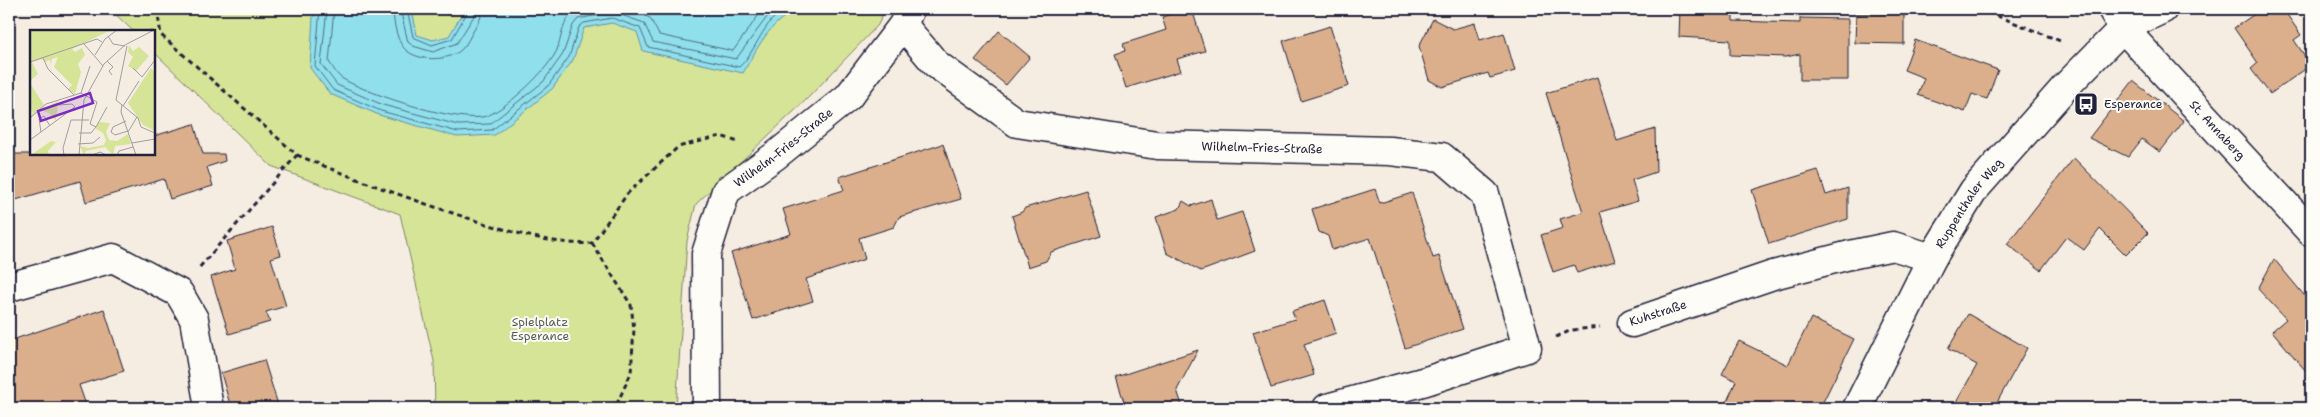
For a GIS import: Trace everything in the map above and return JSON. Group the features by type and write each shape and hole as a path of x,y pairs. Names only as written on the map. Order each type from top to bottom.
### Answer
{"street":[{"name":"Ruppenthaler Weg","path":"1857,408 1932,258 1974,190 2096,55 2118,18 2163,9"},
{"name":"Wilhelm-Fries-Straße","path":"707,408 706,254 726,191 775,156 848,96 907,17 936,64 1017,123 1157,145 1390,151 1442,158 1485,194 1527,348"},
{"name":"St. Annaberg","path":"2118,18 2311,232"},
{"name":"Kuhstraße","path":"1632,322 1773,275 1850,255 1893,246 1932,258"},
{"path":"9,288 112,258 179,293 194,319 209,408"},
{"path":"1327,408 1426,381 1527,348"}],"path":[{"path":"157,9 161,34 297,155 426,205 513,232 578,244 592,243"},
{"path":"1980,9 2096,55"},
{"path":"592,243 628,193 678,146 721,136 775,156"},
{"path":"179,293 297,155"},
{"path":"592,243 631,305 634,329 631,373 614,408"},
{"name":"Kuhstraße","path":"1527,348 1572,330 1632,322"}],"green space":[{"name":"Spielplatz Esperance","path":"110,9 885,9 878,25 806,100 696,204 687,241 676,408 435,408 434,361 400,214 271,166 155,53 155,30 132,30"}],"water":[{"path":"316,9 412,9 417,35 433,40 449,36 465,9 797,9 779,21 765,36 743,73 643,51 637,32 612,23 584,28 573,60 552,89 495,135 457,137 379,115 330,94 310,68 313,17"}],"building":[{"path":"1192,9 1205,51 1177,59 1181,71 1126,88 1115,54 1125,51 1123,44 1166,30 1162,17"},
{"path":"1680,9 1733,9 1733,21 1800,23 1800,18 1848,19 1848,80 1800,80 1800,54 1786,57 1730,55 1730,40 1679,37"},
{"path":"2262,9 2283,9 2301,35 2294,40 2311,65 2270,94 2251,69 2258,63 2234,28"},
{"path":"1873,11 1904,12 1904,44 1855,43 1856,13 1873,13"},
{"path":"1433,19 1453,29 1475,23 1480,40 1504,33 1515,71 1490,78 1488,73 1442,87 1429,80 1419,46"},
{"path":"1330,26 1349,86 1301,101 1283,41"},
{"path":"999,31 1030,57 1006,85 975,60"},
{"path":"1915,40 1998,70 1987,99 1972,94 1965,112 1918,95 1924,78 1904,70"},
{"path":"1597,77 1617,141 1655,129 1656,172 1632,180 1638,201 1600,212 1615,261 1577,273 1574,265 1553,272 1541,235 1563,228 1560,219 1583,212 1546,93"},
{"path":"2133,81 2184,121 2160,152 2142,139 2128,157 2089,138"},
{"path":"194,124 203,154 224,154 225,161 207,167 213,186 170,199 164,179 86,202 80,181 9,202 9,154 155,155 155,136"},
{"path":"943,144 961,199 899,217 894,227 859,238 865,259 806,279 813,301 753,320 731,253 791,234 783,209 844,190 839,177"},
{"path":"2074,158 2148,233 2126,255 2100,229 2084,250 2066,237 2041,270 2007,244"},
{"path":"1818,170 1826,195 1848,188 1848,219 1769,244 1752,190"},
{"path":"1375,189 1380,203 1412,193 1433,258 1439,256 1463,329 1405,348 1370,238 1332,250 1328,236 1319,232 1312,209"},
{"path":"1086,190 1101,236 1051,252 1046,261 1028,267 1012,216 1022,212 1025,208"},
{"path":"1211,199 1217,220 1242,212 1255,251 1201,271 1167,253 1156,217 1179,209 1183,201 1191,206"},
{"path":"272,227 281,255 271,258 286,306 266,312 270,322 229,334 211,277 235,269 227,241"},
{"path":"2274,259 2308,300 2311,297 2311,377 2272,331 2286,319 2258,289"},
{"path":"1325,300 1336,333 1304,344 1314,375 1271,388 1253,332 1295,319 1292,311"},
{"path":"104,309 124,371 79,385 87,408 9,408 9,341"},
{"path":"1968,314 2027,348 1995,406 1953,408 1977,365 1948,349"},
{"path":"1811,318 1854,339 1820,408 1724,408 1736,381 1722,374 1739,341 1788,365"},
{"path":"1198,350 1177,390 1183,408 1126,408 1116,377"},
{"path":"264,360 279,408 231,408 221,373"}],"place":[{"name":"Esperance","path":"2086,104"}]}
